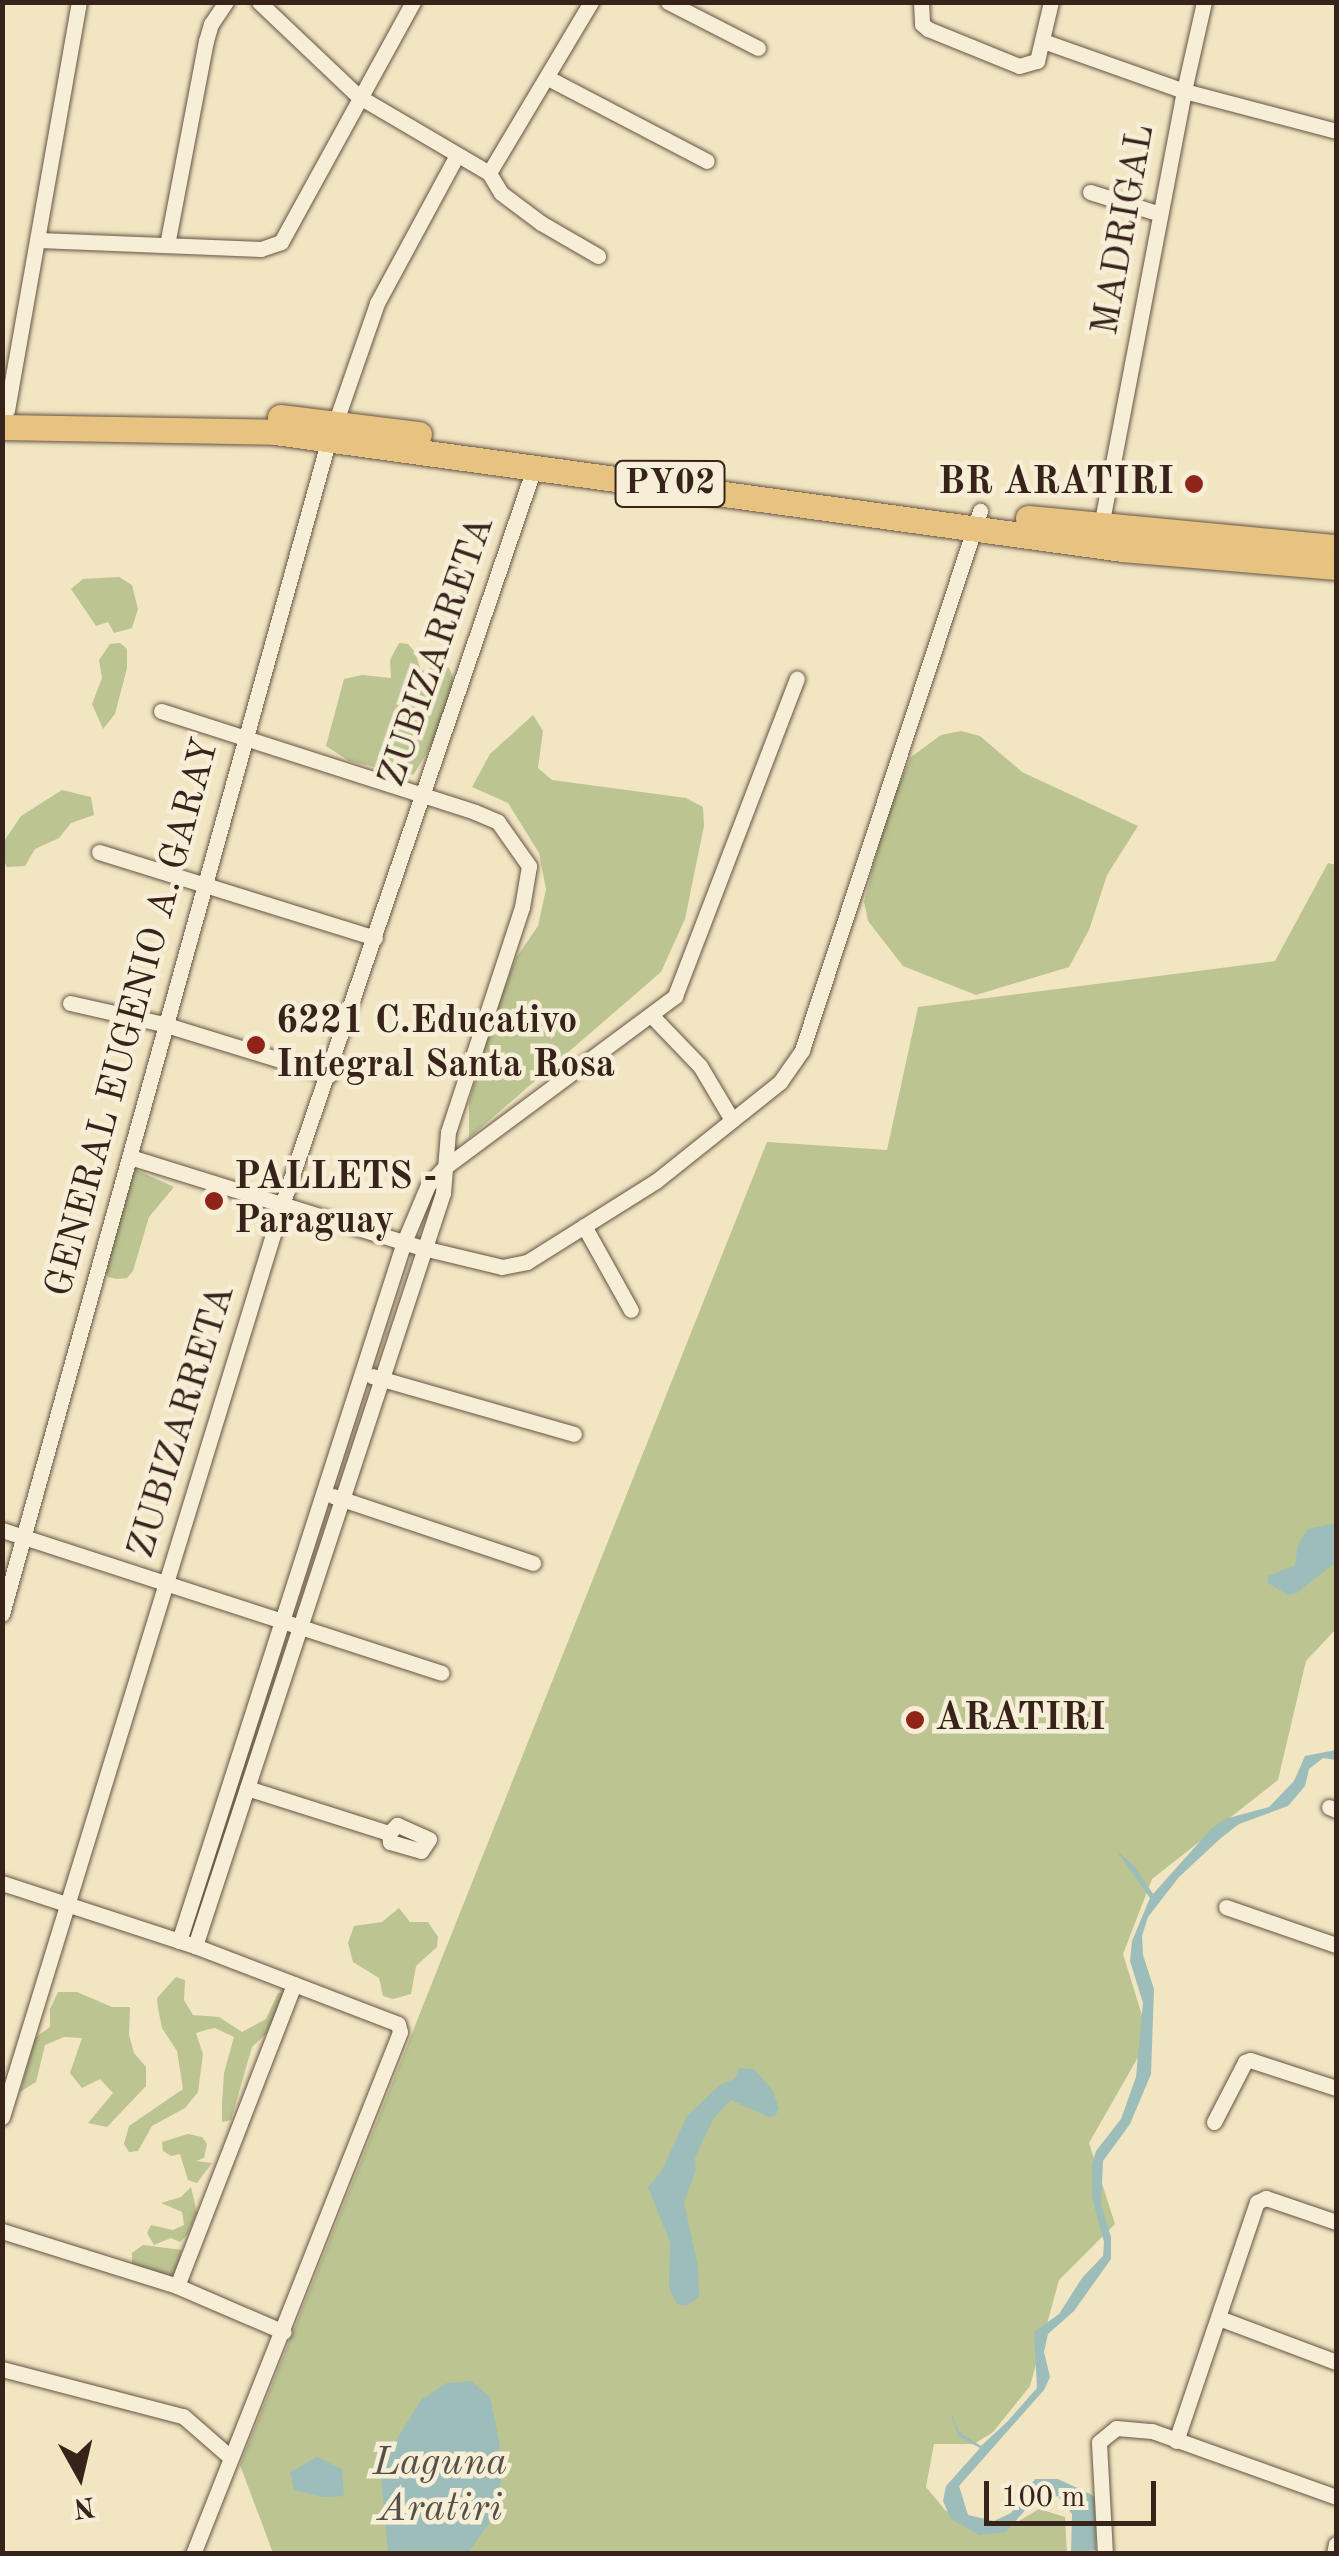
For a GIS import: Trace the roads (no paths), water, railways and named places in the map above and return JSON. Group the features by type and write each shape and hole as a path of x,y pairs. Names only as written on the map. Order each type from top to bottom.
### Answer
{"highway":[{"name":"PY02","path":"4,415 215,429 332,430 978,519 1122,549 1336,567"},
{"name":"PY02","path":"332,430 536,465 978,519 1336,547"}],"street":[{"path":"4,415 79,2"},
{"path":"167,245 210,24 226,2"},
{"path":"260,2 358,96 489,173 501,192 541,224 598,256"},
{"path":"38,240 261,249 281,242 290,234 358,96 413,2"},
{"path":"489,173 591,2"},
{"path":"668,2 758,48"},
{"path":"921,2 922,24 928,29 1019,66 1037,61 1050,2"},
{"path":"1204,2 1184,91 1336,132"},
{"name":"MADRIGAL","path":"1043,41 1184,91 1157,213 1101,527"},
{"path":"548,78 708,162"},
{"name":"GENERAL EUGENIO A. GARAY","path":"2,1614 130,1157 163,1024 332,430 377,303 456,157"},
{"path":"1090,192 1157,213"},
{"name":"ZUBIZARRETA","path":"2,2117 282,1205 536,465"},
{"path":"130,1157 423,1248 502,1268 527,1262 656,1181 780,1082 802,1050 914,700 978,519"},
{"path":"187,1944 281,1620 404,1242 428,1185 445,1167 675,996 685,979 797,679"},
{"path":"162,711 424,792 498,822 528,866 522,907 448,1132 443,1193 247,1788 187,1944"},
{"path":"99,852 374,938"},
{"path":"70,1002 163,1024 329,1074"},
{"path":"652,1016 700,1066 732,1120"},
{"path":"584,1226 631,1310"},
{"path":"362,1372 574,1434"},
{"path":"322,1493 533,1563"},
{"path":"2,1530 442,1673"},
{"path":"247,1788 389,1833"},
{"path":"2,1882 392,2018 400,2032 194,2554"},
{"path":"1226,1907 1336,1945"},
{"path":"177,2286 294,1984"},
{"path":"1214,2122 1245,2062 1250,2060 1336,2088"},
{"path":"1176,2441 1258,2202 1266,2198 1336,2222"},
{"path":"2,2232 177,2286 284,2332"},
{"path":"1219,2318 1336,2362"},
{"path":"2,2369 183,2416 230,2457"},
{"path":"1105,2554 1099,2442 1116,2428 1152,2431 1336,2497"},
{"path":"1334,2554 1336,2544"}],"water":[{"path":"1336,1523 1336,1562 1297,1593 1288,1595 1268,1583 1268,1576 1295,1565 1298,1544 1308,1529"},
{"path":"1336,1750 1336,1760 1323,1758 1309,1769 1305,1786 1288,1806 1239,1824 1221,1838 1179,1877 1148,1917 1142,1936 1143,1955 1154,1989 1151,2074 1130,2124 1103,2161 1101,2204 1111,2237 1111,2259 1074,2311 1048,2334 1044,2352 1050,2377 1044,2390 959,2486 968,2515 994,2521 1011,2513 1035,2479 1058,2479 1095,2497 1096,2550 1071,2553 1072,2514 1058,2496 1033,2501 1006,2532 979,2535 951,2519 943,2501 946,2486 980,2448 958,2436 950,2411 959,2432 981,2446 1007,2422 1037,2388 1034,2332 1059,2314 1082,2278 1103,2256 1104,2242 1092,2197 1092,2165 1096,2151 1121,2119 1136,2077 1143,2003 1130,1961 1132,1941 1150,1898 1116,1850 1135,1867 1153,1894 1212,1828 1225,1819 1269,1807 1294,1781 1305,1756"},
{"path":"740,2068 754,2069 773,2091 779,2109 769,2117 731,2100 713,2119 695,2158 696,2170 684,2202 698,2267 699,2297 686,2306 677,2304 669,2288 670,2242 648,2187 661,2172 687,2116 720,2085 734,2079"},
{"name":"Laguna Aratiri","path":"471,2381 490,2397 499,2440 501,2481 495,2515 468,2553 388,2553 381,2478 395,2442 421,2400 447,2383"},
{"path":"317,2457 342,2469 344,2496 322,2497 294,2490 290,2472"}],"place":[{"name":"BR ARATIRI","path":"1194,484"},
{"name":"6221 C.Educativo Integral Santa Rosa","path":"256,1045"},
{"name":"PALLETS - Paraguay","path":"214,1201"},
{"name":"ARATIRI","path":"915,1720"}]}
